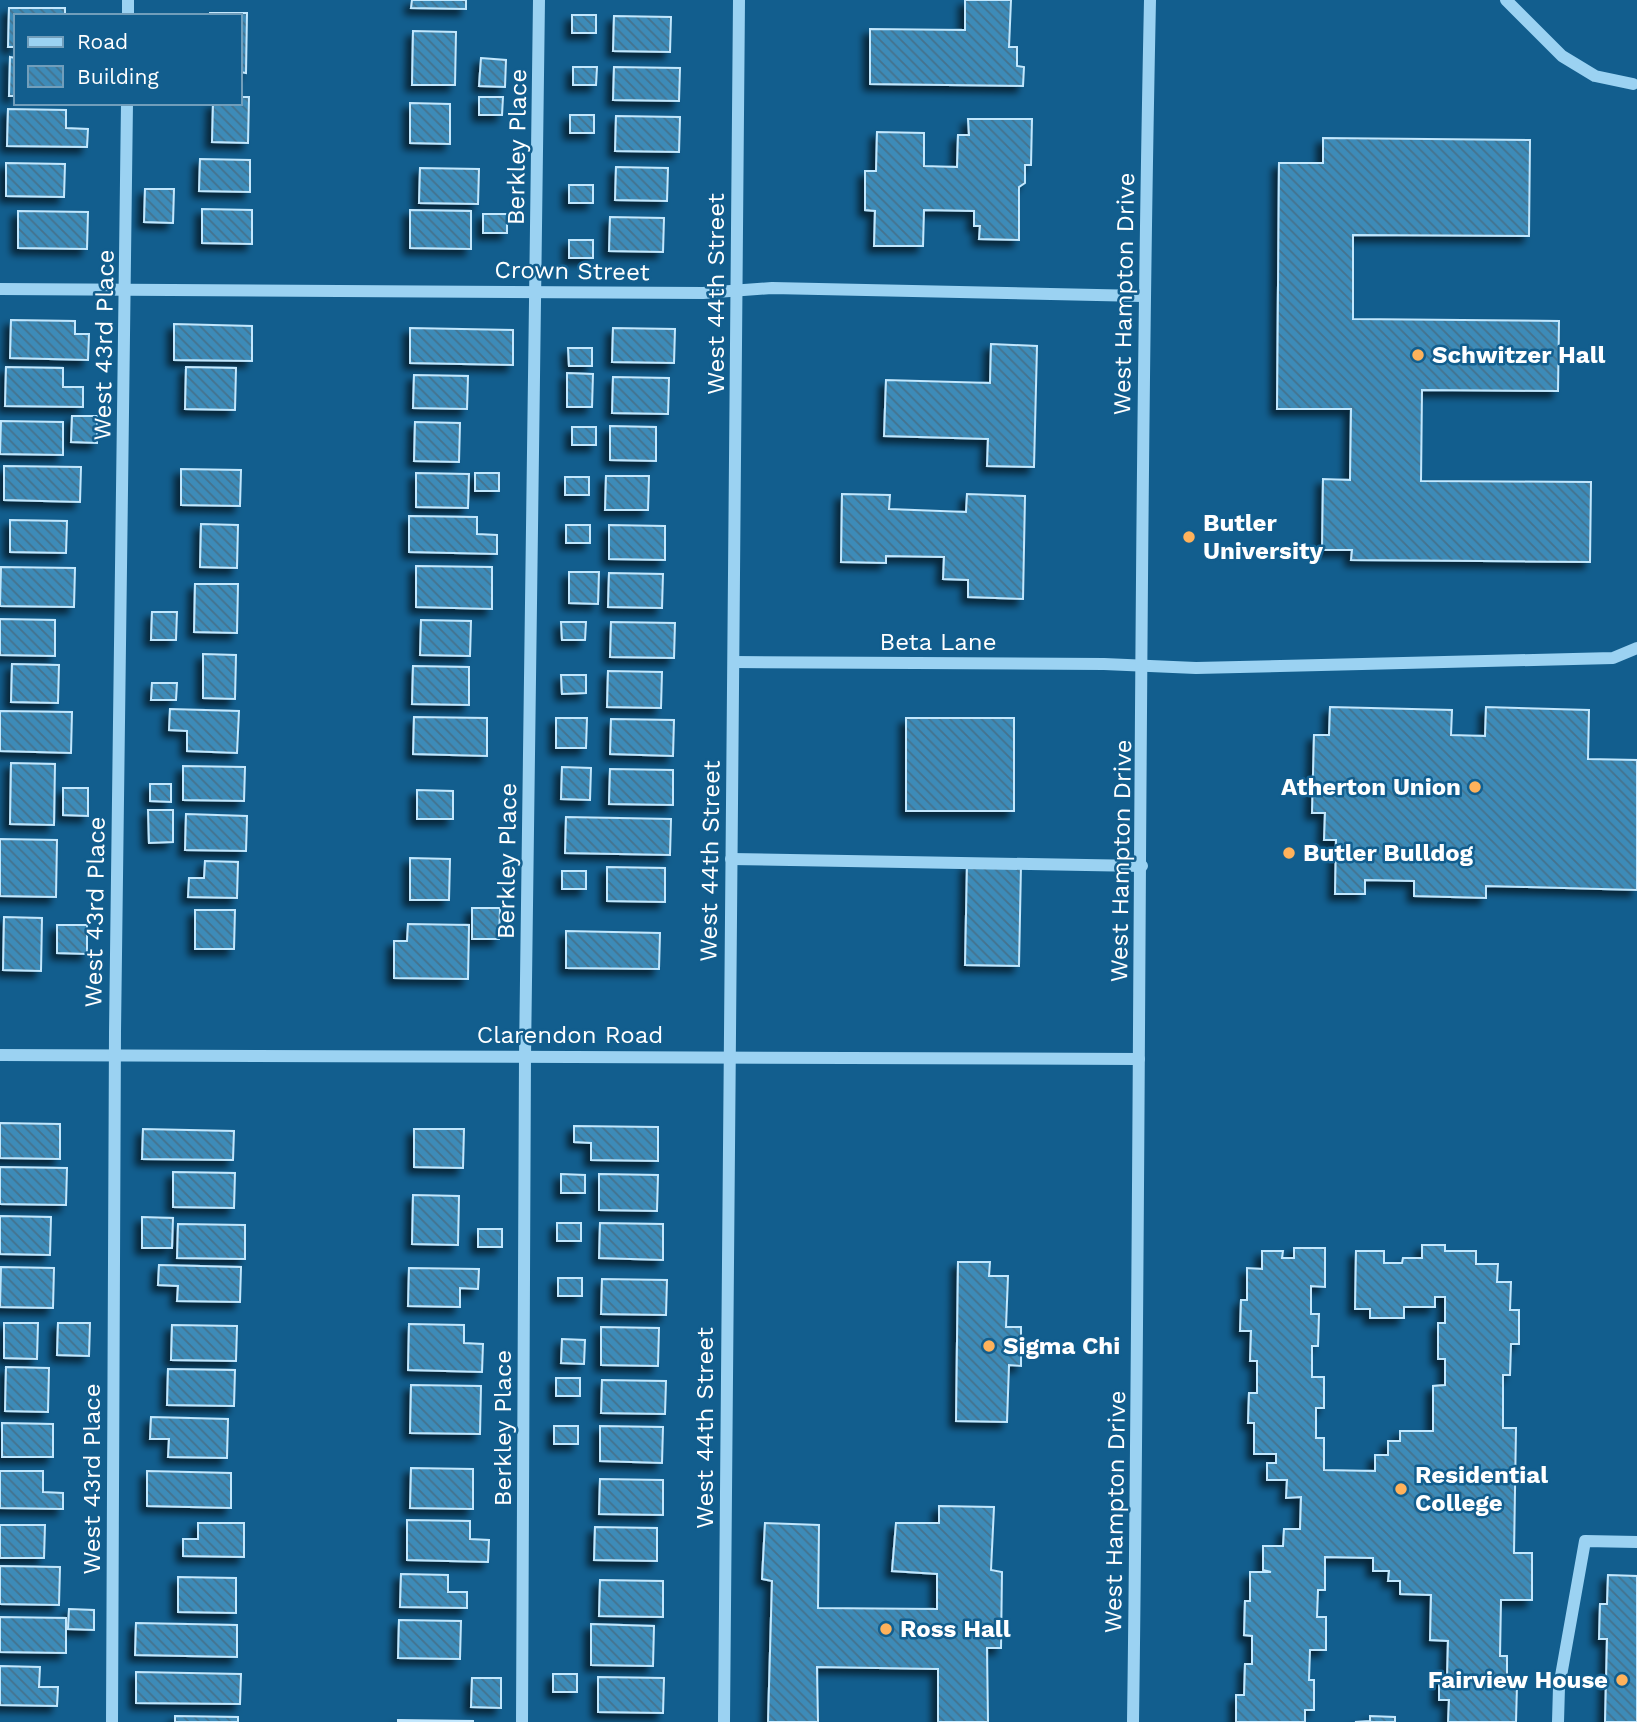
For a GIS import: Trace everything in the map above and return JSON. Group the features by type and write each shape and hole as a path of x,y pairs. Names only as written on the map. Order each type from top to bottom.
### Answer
{"street":[{"name":"Berkley Place","path":"522,1722 525,1056 539,0"},
{"name":"West 44th Street","path":"724,1722 738,0"},
{"name":"West Hampton Drive","path":"1134,1721 1142,866 1143,296 1150,0"},
{"path":"1506,0 1562,56 1595,76 1633,84"},
{"name":"West 43rd Place","path":"112,1722 115,1054 128,105"},
{"name":"Crown Street","path":"0,289 737,291 772,288 1143,296"},
{"name":"Beta Lane","path":"734,662 1143,665 1196,668 1614,658 1637,648"},
{"path":"731,859 1142,866"},
{"name":"Clarendon Road","path":"0,1055 1139,1059"},
{"path":"1558,1722 1559,1688 1585,1541 1637,1542"}],"building":[{"path":"412,0 466,0 466,9 411,8"},
{"path":"965,0 1011,0 1009,47 1017,47 1017,66 1024,67 1023,86 870,84 870,29 965,30"},
{"path":"9,8 65,8 65,14 14,14 14,47 8,47"},
{"path":"247,13 246,73 242,72 242,14 210,14"},
{"path":"572,15 596,15 596,33 572,33"},
{"path":"614,16 671,17 670,52 613,51"},
{"path":"413,31 456,32 455,85 412,85"},
{"path":"10,57 14,58 14,96 9,96"},
{"path":"481,58 506,60 505,87 479,86"},
{"path":"573,67 597,67 596,85 573,85"},
{"path":"614,67 680,68 679,101 613,100"},
{"path":"242,97 249,97 248,143 212,142 213,105 242,105"},
{"path":"479,97 503,97 502,115 479,115"},
{"path":"410,103 450,104 450,144 410,143"},
{"path":"8,109 66,110 66,128 88,129 87,147 7,146"},
{"path":"570,115 594,115 594,133 570,133"},
{"path":"616,116 680,117 679,152 615,151"},
{"path":"968,119 1032,119 1031,165 1025,165 1025,183 1019,187 1019,240 979,239 980,226 974,226 974,211 924,210 923,246 874,246 875,211 865,210 865,171 876,171 877,132 924,133 924,166 957,167 958,135 969,135"},
{"name":"Schwitzer Hall","path":"1323,138 1530,140 1529,236 1353,235 1353,319 1559,321 1558,391 1422,390 1421,481 1591,482 1590,562 1351,560 1352,550 1322,550 1323,479 1350,480 1351,409 1277,409 1279,163 1323,163"},
{"path":"200,159 250,160 250,192 199,191"},
{"path":"6,163 65,164 64,197 6,196"},
{"path":"616,167 668,168 667,201 615,200"},
{"path":"420,168 479,169 478,204 419,203"},
{"path":"569,185 593,185 593,203 569,203"},
{"path":"145,189 174,189 173,223 144,222"},
{"path":"202,209 252,210 252,244 202,243"},
{"path":"410,210 471,211 471,249 410,248"},
{"path":"18,211 88,212 87,249 18,248"},
{"path":"483,214 507,214 507,233 483,233"},
{"path":"610,217 664,218 663,252 609,251"},
{"path":"569,240 593,240 593,258 569,258"},
{"path":"11,320 75,321 75,334 89,334 88,360 10,358"},
{"path":"174,324 252,326 252,361 174,360"},
{"path":"410,328 513,330 513,365 410,363"},
{"path":"613,328 675,329 674,363 612,362"},
{"path":"991,344 1037,346 1034,467 987,466 988,439 884,436 886,380 990,383"},
{"path":"568,348 592,348 592,366 569,366"},
{"path":"6,367 63,368 63,387 83,387 83,407 5,406"},
{"path":"186,367 236,368 235,410 185,409"},
{"path":"567,373 593,374 592,407 567,407"},
{"path":"414,375 468,376 467,409 413,408"},
{"path":"613,377 669,378 668,414 612,413"},
{"path":"72,416 97,416 97,443 71,442"},
{"path":"1,421 63,422 63,455 0,454"},
{"path":"415,422 460,423 459,462 414,461"},
{"path":"610,426 656,427 656,461 610,460"},
{"path":"572,427 596,427 596,445 572,445"},
{"path":"4,466 81,467 80,502 4,500"},
{"path":"181,469 241,470 240,506 181,505"},
{"path":"416,473 469,474 468,508 416,507"},
{"path":"475,473 499,473 499,491 475,491"},
{"path":"606,476 649,476 648,510 605,510"},
{"path":"565,477 589,477 589,495 565,495"},
{"path":"842,494 890,495 889,509 966,512 967,494 1025,496 1023,599 968,597 968,580 943,579 944,557 886,556 886,563 841,562"},
{"path":"409,516 477,517 477,534 497,535 497,554 409,552"},
{"path":"10,520 67,521 66,553 10,552"},
{"path":"201,524 238,525 237,568 200,567"},
{"path":"566,525 590,525 590,543 566,543"},
{"path":"609,525 665,526 665,560 609,559"},
{"path":"416,566 492,567 492,609 416,607"},
{"path":"1,567 75,568 74,607 0,606"},
{"path":"569,572 599,572 598,604 569,603"},
{"path":"609,573 663,574 662,608 608,607"},
{"path":"195,584 238,584 237,633 194,632"},
{"path":"152,612 177,612 176,640 151,640"},
{"path":"0,619 55,620 55,656 0,655"},
{"path":"421,620 471,621 470,656 420,655"},
{"path":"561,622 586,622 585,640 562,640"},
{"path":"611,622 675,623 674,658 610,657"},
{"path":"203,654 236,655 235,699 203,698"},
{"path":"12,664 59,665 58,703 11,702"},
{"path":"413,666 469,667 469,705 412,704"},
{"path":"608,671 662,672 661,708 607,707"},
{"path":"561,675 586,675 586,693 562,694"},
{"path":"152,683 177,683 176,700 151,700"},
{"name":"Atherton Union","path":"1330,707 1452,710 1451,735 1485,736 1486,707 1589,710 1588,759 1637,760 1637,890 1486,886 1486,898 1414,896 1414,881 1365,880 1365,894 1335,894 1336,840 1324,840 1325,813 1312,813 1314,735 1329,735"},
{"path":"170,709 239,711 237,753 187,751 187,731 169,730"},
{"path":"0,711 72,712 71,753 0,751"},
{"path":"414,717 487,718 487,756 413,754"},
{"path":"556,718 587,718 586,748 556,748"},
{"path":"906,718 1014,718 1014,811 906,811"},
{"path":"611,719 674,720 673,756 610,754"},
{"path":"11,763 55,764 54,825 10,824"},
{"path":"183,766 245,767 244,801 183,800"},
{"path":"562,767 591,768 590,800 561,799"},
{"path":"610,769 673,770 673,805 609,804"},
{"path":"150,784 171,784 171,802 150,801"},
{"path":"63,788 88,788 88,816 63,815"},
{"path":"417,790 453,791 453,819 417,819"},
{"path":"148,810 173,810 173,842 149,843"},
{"path":"186,814 247,816 246,851 185,850"},
{"path":"566,817 671,819 670,855 565,853"},
{"path":"0,839 57,840 56,897 0,896"},
{"path":"410,858 450,859 449,900 410,900"},
{"path":"205,861 238,862 237,898 188,897 189,878 204,878"},
{"path":"967,864 1021,865 1019,966 965,965"},
{"path":"607,867 665,868 665,902 607,901"},
{"path":"562,871 586,871 586,889 562,889"},
{"path":"472,908 500,908 499,939 472,939"},
{"path":"195,910 235,910 234,949 195,949"},
{"path":"4,917 42,918 41,971 3,970"},
{"path":"408,924 469,925 468,979 394,978 394,941 407,941"},
{"path":"57,925 87,925 87,954 57,953"},
{"path":"566,931 660,933 659,969 566,968"},
{"path":"0,1123 60,1124 60,1159 0,1158"},
{"path":"574,1126 658,1127 658,1161 591,1160 591,1143 574,1142"},
{"path":"143,1129 234,1131 233,1160 142,1159"},
{"path":"414,1129 464,1129 463,1168 414,1167"},
{"path":"0,1167 67,1168 66,1205 0,1204"},
{"path":"173,1172 235,1173 234,1208 173,1207"},
{"path":"561,1174 585,1175 585,1193 561,1193"},
{"path":"599,1174 658,1175 657,1211 599,1210"},
{"path":"413,1195 459,1196 458,1245 412,1244"},
{"path":"0,1216 51,1217 50,1255 0,1254"},
{"path":"142,1217 173,1218 172,1248 142,1248"},
{"path":"557,1223 581,1223 581,1241 557,1241"},
{"path":"600,1223 663,1224 663,1260 599,1258"},
{"path":"178,1224 245,1225 245,1259 177,1258"},
{"path":"478,1229 502,1229 502,1247 478,1247"},
{"name":"Residential College","path":"1422,1245 1445,1245 1445,1251 1476,1251 1476,1264 1498,1264 1497,1282 1511,1282 1510,1310 1519,1310 1519,1344 1511,1344 1510,1375 1503,1375 1503,1428 1516,1428 1514,1553 1532,1553 1532,1600 1501,1600 1500,1656 1507,1656 1507,1685 1517,1685 1516,1722 1448,1722 1449,1700 1439,1700 1439,1676 1447,1677 1448,1641 1430,1640 1431,1595 1400,1594 1400,1581 1388,1581 1389,1571 1373,1571 1373,1558 1325,1557 1325,1590 1318,1590 1317,1617 1326,1617 1326,1650 1310,1650 1309,1680 1314,1680 1314,1710 1305,1710 1305,1722 1236,1722 1236,1695 1244,1695 1245,1664 1252,1664 1252,1636 1244,1635 1245,1601 1250,1601 1250,1572 1271,1572 1263,1570 1263,1546 1283,1546 1284,1529 1300,1529 1301,1497 1286,1498 1287,1480 1267,1480 1267,1463 1276,1463 1276,1454 1254,1454 1254,1423 1248,1423 1249,1393 1257,1393 1257,1361 1250,1361 1251,1331 1240,1331 1241,1300 1247,1300 1247,1268 1262,1269 1262,1251 1283,1251 1282,1258 1294,1258 1294,1248 1325,1248 1325,1287 1311,1286 1311,1314 1319,1314 1318,1346 1312,1346 1312,1377 1324,1377 1324,1408 1316,1408 1316,1438 1324,1438 1324,1470 1375,1471 1375,1455 1388,1455 1388,1441 1400,1441 1400,1431 1433,1431 1433,1386 1445,1385 1445,1359 1438,1359 1438,1323 1445,1323 1445,1297 1435,1297 1435,1307 1404,1307 1404,1318 1370,1318 1370,1309 1355,1309 1356,1251 1384,1251 1384,1263 1402,1263 1403,1258 1422,1258"},
{"name":"Sigma Chi","path":"958,1262 990,1262 989,1276 1008,1276 1006,1327 1021,1327 1021,1366 1009,1365 1007,1422 956,1421"},
{"path":"159,1265 241,1267 240,1302 177,1301 178,1286 158,1285"},
{"path":"1,1267 54,1268 53,1308 0,1307"},
{"path":"409,1268 479,1269 478,1289 460,1288 460,1307 408,1306"},
{"path":"558,1278 582,1278 582,1296 558,1296"},
{"path":"602,1279 667,1280 666,1315 601,1314"},
{"path":"4,1323 38,1323 37,1359 4,1358"},
{"path":"58,1323 90,1323 89,1356 57,1355"},
{"path":"409,1324 464,1325 464,1343 483,1344 482,1372 408,1370"},
{"path":"172,1325 237,1326 236,1361 171,1360"},
{"path":"601,1327 659,1328 658,1366 601,1365"},
{"path":"562,1339 585,1340 584,1364 561,1363"},
{"path":"6,1367 49,1368 48,1412 5,1411"},
{"path":"168,1369 235,1370 234,1406 167,1405"},
{"path":"556,1378 580,1378 580,1396 556,1396"},
{"path":"602,1380 666,1381 665,1414 601,1413"},
{"path":"411,1385 481,1386 480,1434 410,1433"},
{"path":"151,1417 228,1419 227,1458 168,1457 169,1439 150,1439"},
{"path":"2,1423 53,1424 53,1457 2,1457"},
{"path":"554,1426 578,1426 578,1444 554,1444"},
{"path":"600,1426 663,1427 662,1463 600,1461"},
{"path":"411,1468 473,1469 473,1509 410,1508"},
{"path":"0,1471 43,1471 43,1492 63,1493 63,1509 0,1508"},
{"path":"147,1471 231,1473 231,1508 147,1506"},
{"path":"600,1479 663,1480 663,1515 599,1514"},
{"name":"Ross Hall","path":"939,1506 994,1507 991,1570 1002,1572 1001,1648 987,1648 988,1722 938,1722 938,1669 817,1667 818,1722 768,1722 772,1581 762,1579 765,1523 819,1525 818,1608 937,1609 937,1574 892,1571 896,1523 939,1523"},
{"path":"407,1520 470,1521 470,1539 489,1540 488,1562 407,1560"},
{"path":"198,1523 244,1523 244,1557 183,1556 183,1539 198,1539"},
{"path":"0,1525 45,1525 44,1558 0,1558"},
{"path":"595,1527 657,1528 657,1561 594,1560"},
{"path":"0,1566 60,1567 59,1605 0,1604"},
{"path":"401,1574 448,1575 448,1592 467,1592 467,1608 400,1607"},
{"name":"Fairview House","path":"1608,1575 1637,1576 1637,1722 1605,1722 1607,1639 1599,1639 1600,1604 1607,1604"},
{"path":"178,1577 236,1578 236,1613 178,1612"},
{"path":"600,1580 663,1581 663,1617 599,1616"},
{"path":"69,1609 94,1610 94,1630 68,1629"},
{"path":"0,1617 66,1618 66,1653 0,1652"},
{"path":"399,1620 461,1621 460,1659 398,1658"},
{"path":"136,1623 237,1625 237,1657 135,1655"},
{"path":"591,1624 654,1626 653,1666 591,1665"},
{"path":"0,1666 40,1667 39,1687 58,1687 57,1706 0,1705"},
{"path":"136,1672 241,1674 240,1704 136,1703"},
{"path":"553,1674 577,1674 577,1692 553,1692"},
{"path":"598,1677 664,1678 663,1713 598,1712"},
{"path":"472,1678 501,1678 501,1708 471,1707"},
{"path":"175,1716 238,1717 238,1722 175,1722"},
{"path":"1370,1716 1395,1717 1395,1722 1355,1722 1370,1721"},
{"path":"473,1721 473,1722 398,1722"}],"place":[{"name":"Schwitzer Hall","path":"1418,355"},
{"name":"Butler University","path":"1189,537"},
{"name":"Atherton Union","path":"1475,787"},
{"name":"Butler Bulldog","path":"1289,853"},
{"name":"Sigma Chi","path":"989,1346"},
{"name":"Residential College","path":"1401,1489"},
{"name":"Ross Hall","path":"886,1629"},
{"name":"Fairview House","path":"1622,1680"}]}
